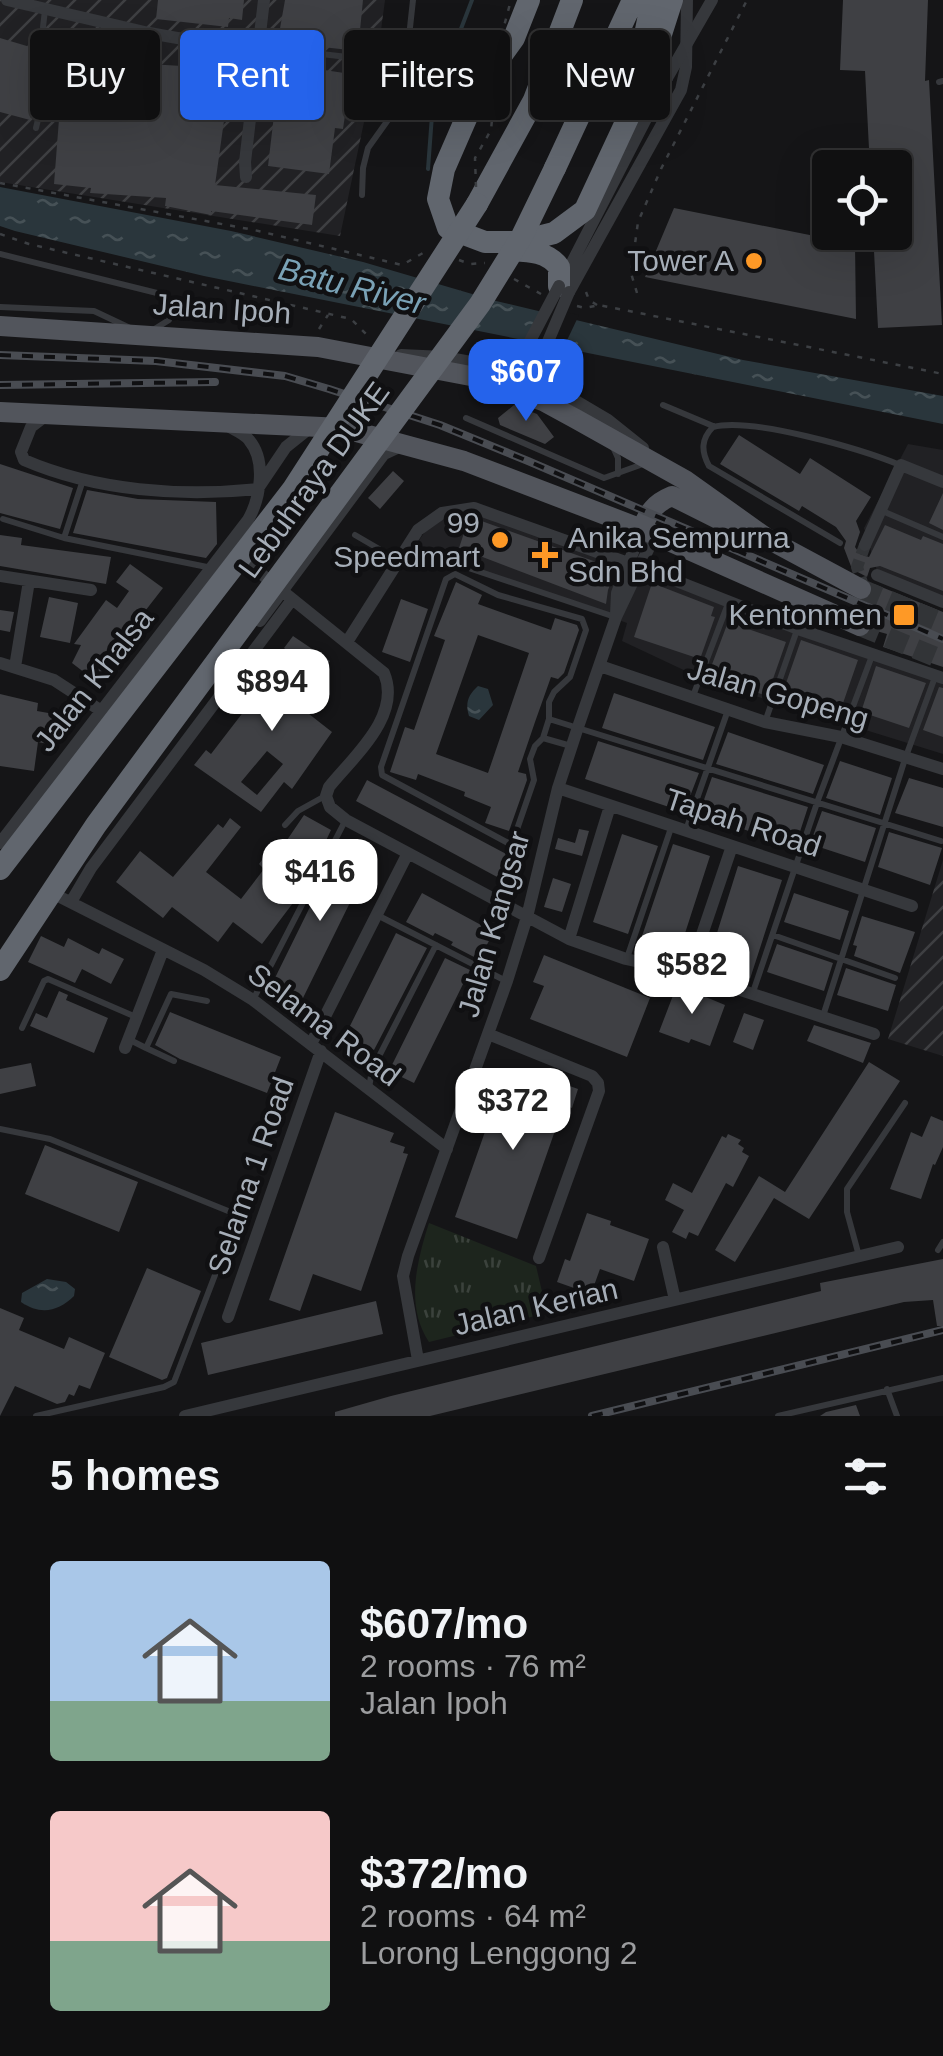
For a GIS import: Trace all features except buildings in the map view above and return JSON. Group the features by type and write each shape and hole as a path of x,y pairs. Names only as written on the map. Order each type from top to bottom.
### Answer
{"highway":[{"path":"530,0 514,38 481,84 444,169 438,199 448,228 457,238 485,249 528,250 546,256 559,267 561,294"},
{"name":"Lebuhraya DUKE","path":"0,869 294,490 477,204 534,100 572,0"},
{"name":"Lebuhraya DUKE","path":"0,970 96,824 480,304 522,236 633,0"},
{"path":"542,238 557,230 578,209 595,178 633,88 652,0"},
{"path":"448,228 502,244 542,238 585,210 648,76 672,0"}],"main road":[{"name":"Jalan Ipoh","path":"0,326 362,343 481,378 543,401 609,437 768,539 869,582"},
{"path":"0,412 312,425 407,444 649,532 860,626"},
{"path":"649,532 647,515 660,501 672,496 768,539"}],"street":[{"path":"8,0 180,38"},
{"path":"260,30 264,0"},
{"path":"362,343 508,369 521,358 680,90 686,67 687,0"},
{"path":"661,467 608,420 547,384 538,364 561,294 668,78 712,0"},
{"path":"246,178 251,120"},
{"path":"50,413 31,427 20,452 24,460 84,480 153,490 258,489"},
{"path":"219,420 249,439 259,460 258,489"},
{"path":"258,489 286,447 312,425"},
{"path":"0,960 91,868 384,454 407,444"},
{"path":"867,538 901,465 943,482"},
{"name":"Jalan Khalsa","path":"0,844 229,548 256,505 258,489"},
{"path":"347,642 418,530 434,517 474,508 730,600 798,629 939,677"},
{"name":"Jalan Kangsar","path":"418,1360 404,1276 527,917 558,788 616,617 616,594 649,532"},
{"path":"229,548 384,673 390,697 374,731 330,786 326,799 346,820 569,939 626,959 689,973 874,1034"},
{"path":"0,576 91,590"},
{"path":"15,667 28,581"},
{"path":"869,582 943,602"},
{"path":"0,663 54,680 100,710"},
{"name":"Jalan Gopeng","path":"600,666 766,722 841,737 943,769"},
{"name":"Tapah Road","path":"558,788 912,906"},
{"path":"569,939 610,806"},
{"path":"689,973 732,846"},
{"name":"Selama 1 Road","path":"228,1316 316,1048 408,853"},
{"name":"Selama Road","path":"64,899 204,970 253,1000 447,1149"},
{"path":"127,1044 164,950"},
{"path":"488,1034 592,1076 598,1083 599,1091 539,1258"},
{"name":"Jalan Kerian","path":"185,1416 898,1246"},
{"path":"663,1247 675,1300"}],"lane":[{"path":"409,30 412,0"},
{"path":"36,128 54,51 43,27 46,9"},
{"path":"362,196 362,168 368,148 388,120"},
{"path":"0,254 166,295 174,306 169,320 145,333 94,311 0,307"},
{"path":"664,405 713,426 737,424 838,443 901,465"},
{"path":"466,418 604,478 631,466 661,467"},
{"path":"713,426 704,441 709,466 840,544"},
{"path":"609,437 618,458 618,475"},
{"path":"64,538 84,480"},
{"path":"879,510 943,538"},
{"path":"3,520 64,538 213,568"},
{"path":"355,535 400,561"},
{"path":"408,548 616,617"},
{"path":"449,575 585,623 570,677 549,702 543,738 530,759 534,780 514,838 508,842 382,775 381,767 449,575"},
{"path":"693,696 730,600"},
{"path":"766,722 798,629"},
{"path":"751,996 873,653"},
{"path":"822,1018 905,759 939,677"},
{"path":"626,959 678,829 708,768 729,708"},
{"path":"549,719 942,841"},
{"path":"543,738 572,746"},
{"path":"285,825 298,811 326,799"},
{"path":"253,1000 346,820"},
{"path":"376,915 507,981"},
{"path":"773,935 894,978"},
{"path":"369,1088 372,1070 436,945"},
{"path":"22,1028 48,979 138,1018"},
{"path":"146,1048 171,994 208,1001"},
{"path":"127,1044 174,1061"},
{"path":"859,1256 847,1212 847,1189 905,1104"},
{"path":"0,1130 50,1140 238,1215 174,1382 36,1416"},
{"path":"938,1250 943,1242"},
{"path":"778,1416 943,1378"},
{"path":"887,1389 896,1416"}],"path":[{"path":"477,204 475,158 491,130 499,45 511,0"},
{"path":"637,293 632,273 638,222 661,168 748,0"},
{"path":"0,183 254,230 402,265 424,252"},
{"path":"0,234 351,318 362,343"},
{"path":"450,257 470,264 482,262 496,270"},
{"path":"509,278 561,294 585,308 598,306 943,374"},
{"path":"586,292 598,306"},
{"path":"318,335 329,314"}],"shaded area":[{"path":"0,0 385,0 381,30 344,30 344,120 364,120 340,236 0,182"},
{"path":"908,444 943,450 943,598 877,571 864,528"},
{"path":"472,504 943,679 943,754 707,681 622,641 627,623 415,546 429,526"},
{"path":"943,860 943,1056 888,1039"}],"green space":[{"path":"429,1223 536,1266 547,1313 429,1342 415,1299 417,1268"}],"water":[{"name":"Batu River","path":"0,187 231,231 363,262 496,301 743,360 943,396 943,424 204,276 15,231 0,226"},
{"path":"478,686 488,689 493,705 479,720 469,716 467,707"},
{"path":"47,1279 66,1282 75,1289 74,1296 49,1310 21,1302 22,1293"}],"pier":[{"path":"543,307 579,315 561,353 524,345"}],"waterway":[{"path":"428,169 433,102 472,0"}],"tunnel":[{"path":"864,589 857,567 865,545"},
{"path":"861,589 943,623"},
{"path":"860,626 943,660"}],"railway":[{"path":"0,355 156,361 285,376 329,389 440,425 943,639"},
{"path":"0,385 215,382"},
{"path":"592,1416 943,1330"}],"place":[{"name":"Tower A","path":"754,261"},
{"name":"99 Speedmart","path":"500,540"},
{"name":"Anika Sempurna Sdn Bhd","path":"545,555"},
{"name":"Kentonmen","path":"904,615"}]}
